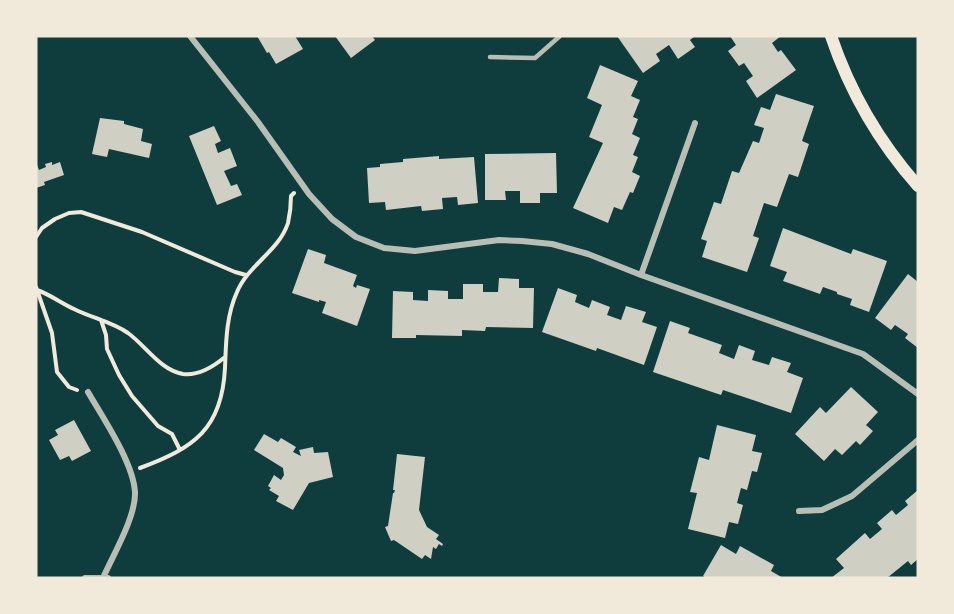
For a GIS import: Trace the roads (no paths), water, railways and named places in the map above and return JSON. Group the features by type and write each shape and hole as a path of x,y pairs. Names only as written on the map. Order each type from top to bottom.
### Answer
{"main road":[{"path":"831,36 853,91 882,140 918,186"}],"street":[{"path":"190,36 258,122 304,186 332,219 356,237 384,248 415,251 499,240 552,244 588,254 863,354 918,394"},
{"path":"641,275 695,123"},
{"path":"85,578 105,578 130,518 135,494 131,471 88,392"},
{"path":"799,511 822,510 852,496 918,440"}],"lane":[{"path":"490,57 535,58 560,36"}]}
